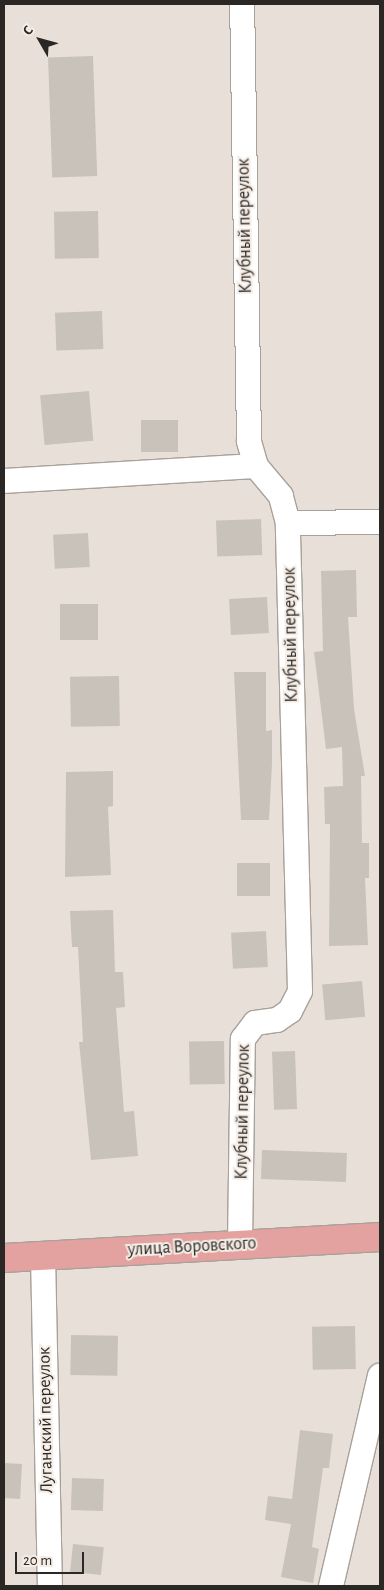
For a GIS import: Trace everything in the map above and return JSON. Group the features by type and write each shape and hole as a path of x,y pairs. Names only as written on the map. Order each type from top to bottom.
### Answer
{"main road":[{"name":"улица Воровского","path":"4,1258 380,1237"}],"street":[{"name":"Клубный переулок","path":"240,1244 243,1039 255,1023 277,1020 290,1011 300,991 288,523 281,496 256,466 248,441 242,4"},
{"path":"4,481 256,466"},
{"path":"288,523 380,522"},
{"name":"Луганский переулок","path":"43,1255 50,1586"},
{"path":"331,1586 380,1376"}],"building":[{"path":"93,56 97,176 52,177 48,58"},
{"path":"98,211 99,258 55,259 54,212"},
{"path":"102,311 103,349 56,351 55,313"},
{"path":"89,391 93,441 45,445 40,395"},
{"path":"141,420 178,420 178,452 141,452"},
{"path":"261,519 262,555 217,557 216,521"},
{"path":"88,533 90,567 55,569 53,535"},
{"path":"356,570 357,617 348,617 354,709 365,776 361,776 362,843 369,843 369,878 365,878 368,945 329,946 330,824 325,824 324,787 343,786 342,747 326,749 314,652 323,651 321,571"},
{"path":"267,597 269,633 231,635 229,599"},
{"path":"60,604 98,604 98,640 60,640"},
{"path":"234,672 266,672 266,731 272,730 269,820 241,820"},
{"path":"119,676 120,726 71,727 70,677"},
{"path":"113,771 113,806 108,807 111,875 65,877 66,772"},
{"path":"237,863 270,863 270,896 237,896"},
{"path":"113,910 115,972 123,972 125,1007 116,1008 124,1112 134,1111 138,1156 91,1160 79,1042 83,1042 78,947 72,947 70,911"},
{"path":"266,931 268,967 233,969 231,933"},
{"path":"362,981 365,1017 325,1020 322,984"},
{"path":"224,1041 225,1084 190,1085 189,1042"},
{"path":"295,1051 297,1109 274,1110 272,1052"},
{"path":"262,1150 347,1153 346,1182 261,1179"},
{"path":"355,1326 356,1369 313,1370 312,1327"},
{"path":"71,1335 118,1336 117,1376 70,1375"},
{"path":"300,1430 333,1434 329,1468 323,1468 312,1547 319,1549 313,1583 281,1577 291,1524 265,1520 268,1496 292,1499"},
{"path":"4,1463 22,1464 20,1499 4,1498"},
{"path":"72,1478 104,1479 103,1511 71,1510"},
{"path":"73,1544 104,1547 101,1575 70,1572"}]}
